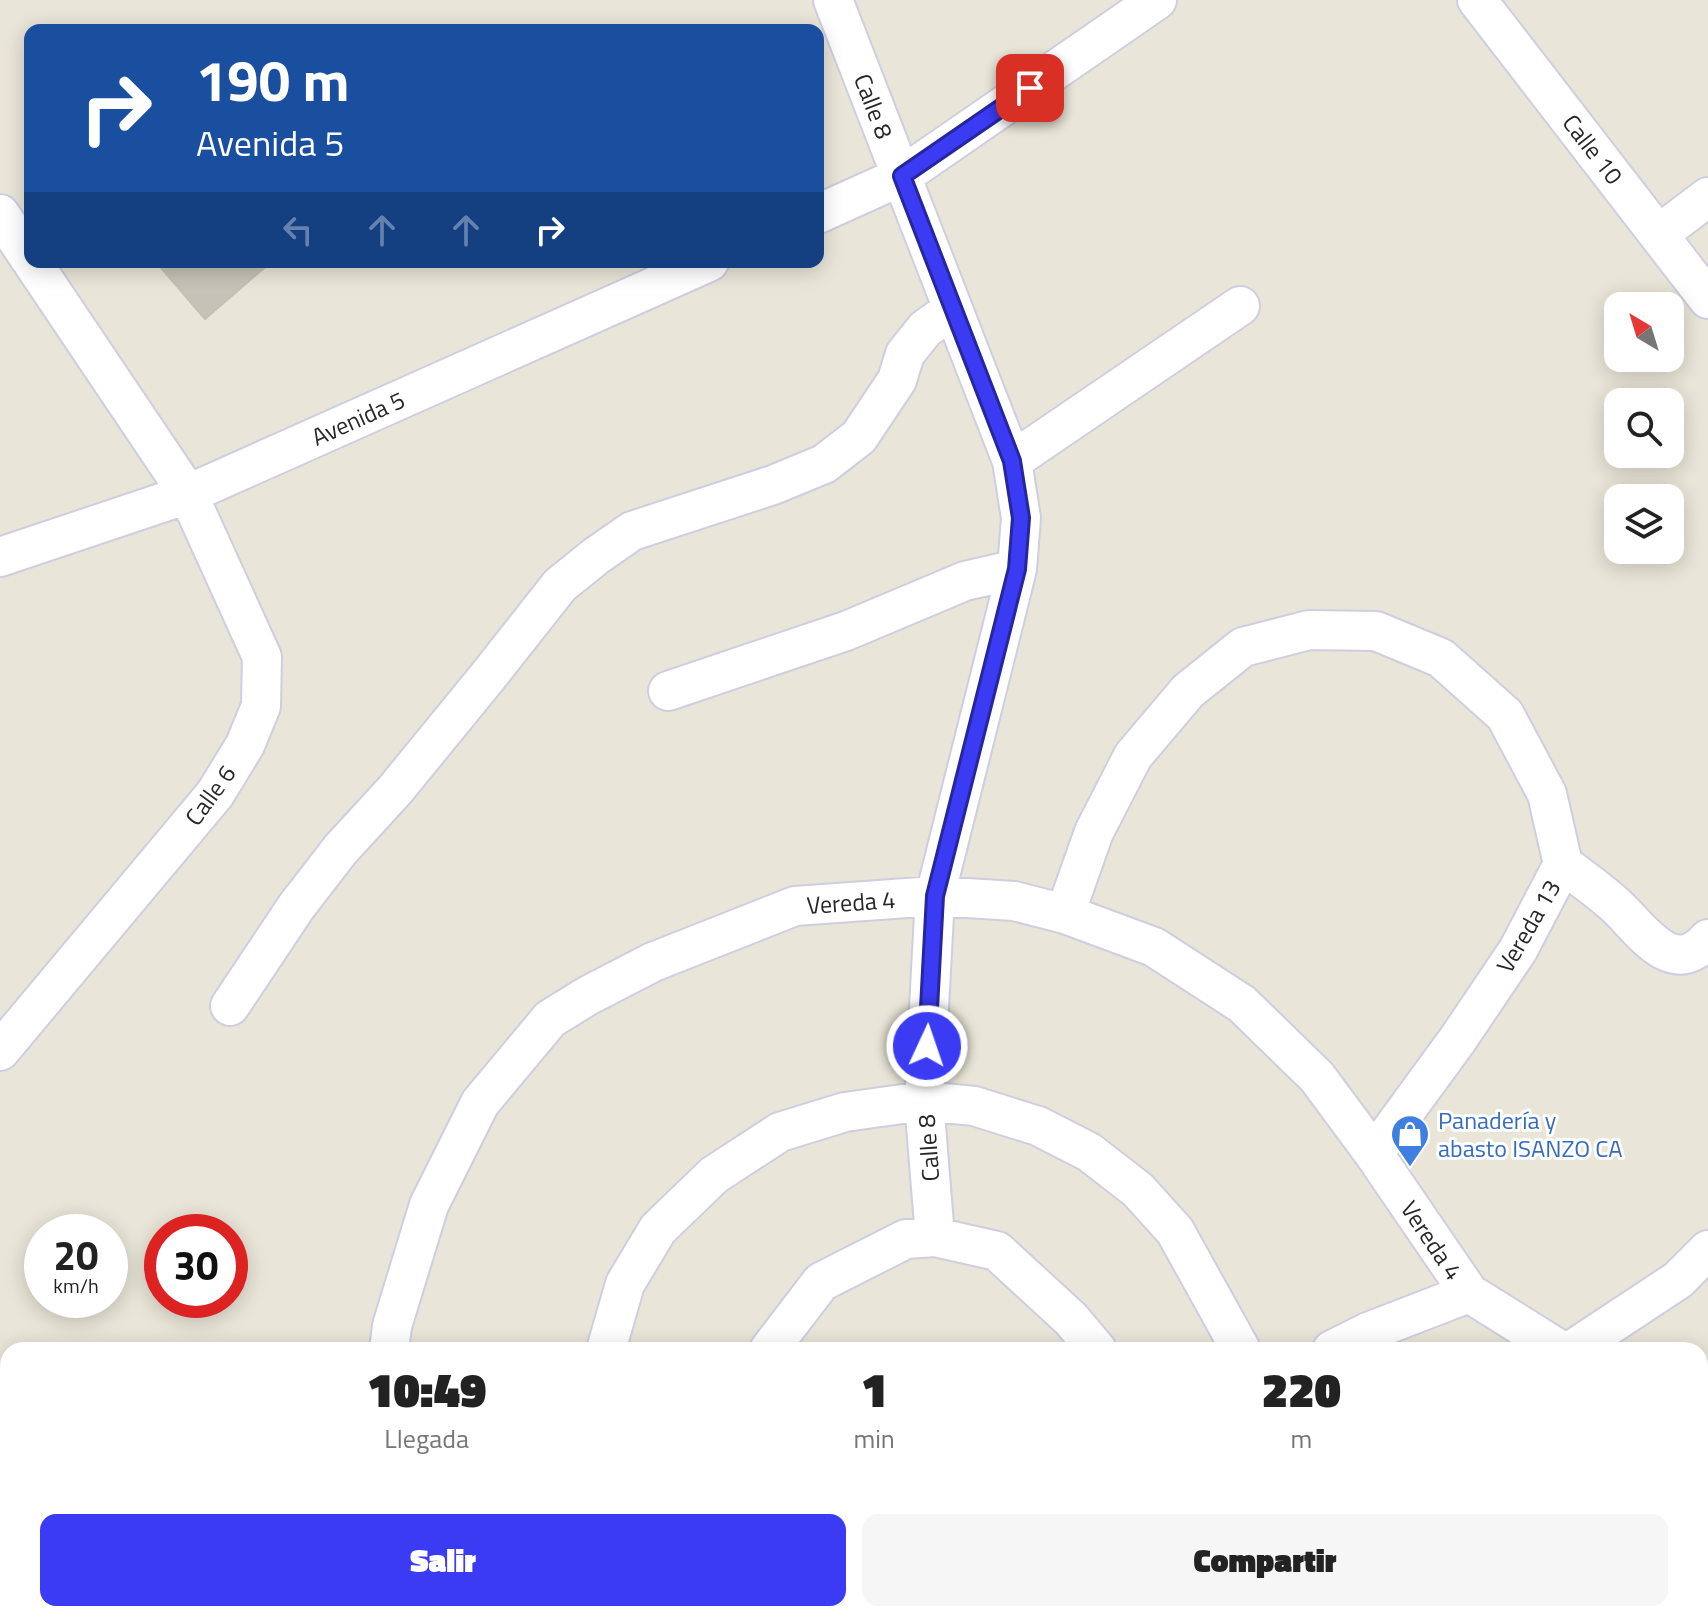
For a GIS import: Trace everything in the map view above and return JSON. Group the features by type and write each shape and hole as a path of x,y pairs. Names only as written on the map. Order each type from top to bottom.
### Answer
{"street":[{"name":"Calle 8","path":"833,0 1012,461 1021,518 1017,569 935,896 924,1101 935,1237"},
{"path":"824,211 902,176 1157,0"},
{"name":"Calle 10","path":"1477,0 1708,299"},
{"path":"1659,234 1708,197"},
{"name":"Calle 6","path":"0,214 24,250"},
{"name":"Calle 6","path":"0,1051 215,794 245,745 261,706 262,657 188,494 36,268"},
{"name":"Avenida 5","path":"0,557 188,494 696,268"},
{"path":"1012,461 1240,306"},
{"path":"230,1006 296,907 340,850 395,790 560,585 632,531 773,485 824,464 859,437 897,380 905,354 925,329 953,309"},
{"path":"668,691 846,631 965,581 1017,569"},
{"name":"Vereda 13","path":"1065,914 1094,832 1133,756 1188,691 1243,647 1309,630 1376,631 1441,658 1505,715 1547,794 1563,864 1518,950 1374,1154"},
{"path":"1563,864 1615,904 1644,935 1673,955 1686,953 1708,939"},
{"name":"Vereda 4","path":"390,1342 392,1326 429,1205 480,1103 550,1019 653,962 795,906 935,896 1014,901 1065,914 1154,947 1242,1004 1317,1077 1469,1293 1547,1342"},
{"path":"608,1342 625,1284 658,1229 714,1175 780,1132 845,1112 924,1101 974,1106 1038,1126 1089,1152 1138,1190 1175,1231 1237,1342"},
{"path":"775,1342 821,1282 906,1239 935,1237 997,1251 1071,1319 1090,1342"},
{"path":"1584,1342 1678,1280 1708,1250"},
{"path":"1367,1341 1469,1293"}],"building":[{"path":"161,268 264,268 205,319"}],"place":[{"name":"Panadería y abasto ISANZO CA","path":"1410,1168"}],"route":[{"path":"927,1046 935,896 1017,569 1021,518 1012,461 902,176 1030,88"}]}
